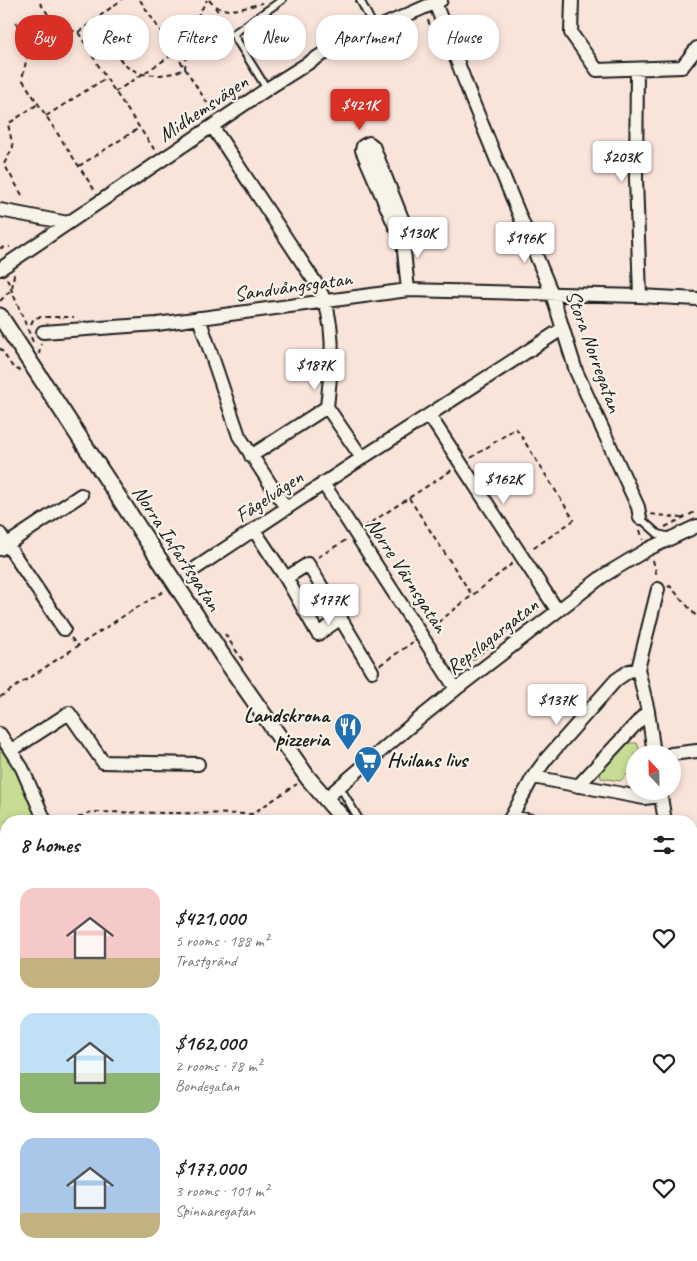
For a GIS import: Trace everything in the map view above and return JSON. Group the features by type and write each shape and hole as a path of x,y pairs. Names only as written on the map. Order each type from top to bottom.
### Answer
{"street":[{"path":"572,0 571,33 597,70 682,67 697,48"},
{"name":"Midhemsvägen","path":"406,15 437,1"},
{"name":"Stora Norregatan","path":"437,1 472,100 552,294 562,329 588,400 638,507 640,518"},
{"name":"Midhemsvägen","path":"0,269 267,89 316,58"},
{"path":"636,70 636,178 640,296"},
{"path":"217,123 326,302 332,353 327,407 362,458"},
{"path":"402,231 395,226 362,150 362,146 365,144 369,143 373,146 403,221 402,231 408,290"},
{"path":"0,210 68,222"},
{"name":"Sandvångsgatan","path":"44,332 157,324 408,290 697,299"},
{"name":"Norra Infartsgatan","path":"0,316 175,584 308,778 339,815"},
{"path":"199,318 239,436 286,508"},
{"name":"Fågelvägen","path":"196,568 323,483 562,329"},
{"path":"252,456 327,407"},
{"path":"429,415 557,610"},
{"name":"Norre Värnsgatan","path":"323,483 456,689"},
{"path":"64,629 2,543 81,495"},
{"name":"Repslagargatan","path":"326,798 456,689 603,576 648,549 697,526"},
{"path":"254,530 286,578 318,634 341,618"},
{"path":"286,578 308,564 372,671"},
{"path":"653,745 648,711 638,669 658,589"},
{"path":"512,815 533,777 547,758 616,680 629,671 638,669"},
{"path":"578,786 648,711"},
{"path":"12,750 69,713 104,762 198,764"},
{"path":"0,734 12,750 32,788 42,815"},
{"path":"681,753 697,751"},
{"path":"533,777 626,795"},
{"path":"662,800 664,815"}],"lane":[{"path":"360,0 368,15"},
{"path":"234,33 280,1"},
{"path":"234,36 267,89"},
{"path":"640,518 658,534 674,537"},
{"path":"340,786 357,815"}],"path":[{"path":"101,15 122,0"},
{"path":"140,0 159,29"},
{"path":"185,69 188,32 208,0 220,15"},
{"path":"214,6 222,10 237,9 280,1"},
{"path":"40,3 48,15"},
{"path":"73,31 78,32 83,29"},
{"path":"78,32 115,92 161,160"},
{"path":"26,60 22,78 101,200"},
{"path":"121,60 127,67 142,74 174,73 185,69"},
{"path":"115,92 164,60"},
{"path":"179,60 214,113 217,123"},
{"path":"46,116 106,78"},
{"path":"22,195 4,164 13,147 8,124 38,104"},
{"path":"79,166 139,128"},
{"path":"14,270 12,289 39,357"},
{"path":"0,301 12,289"},
{"path":"31,324 34,318 40,317 76,317"},
{"path":"308,564 516,428 574,520 522,556 422,636 372,671"},
{"path":"409,498 472,595"},
{"path":"640,518 648,513 681,518 697,511"},
{"path":"653,559 658,589 670,586 697,617"},
{"path":"0,697 175,584"},
{"path":"223,631 244,662"},
{"path":"84,815 91,812 252,814 299,783"}],"green space":[{"path":"0,734 42,815 0,815"},
{"path":"626,743 637,743 638,745 626,745 626,775 620,781 601,778 600,773"}],"place":[{"name":"Landskrona pizzeria","path":"348,751"},
{"name":"Hvilans livs","path":"368,784"}]}
